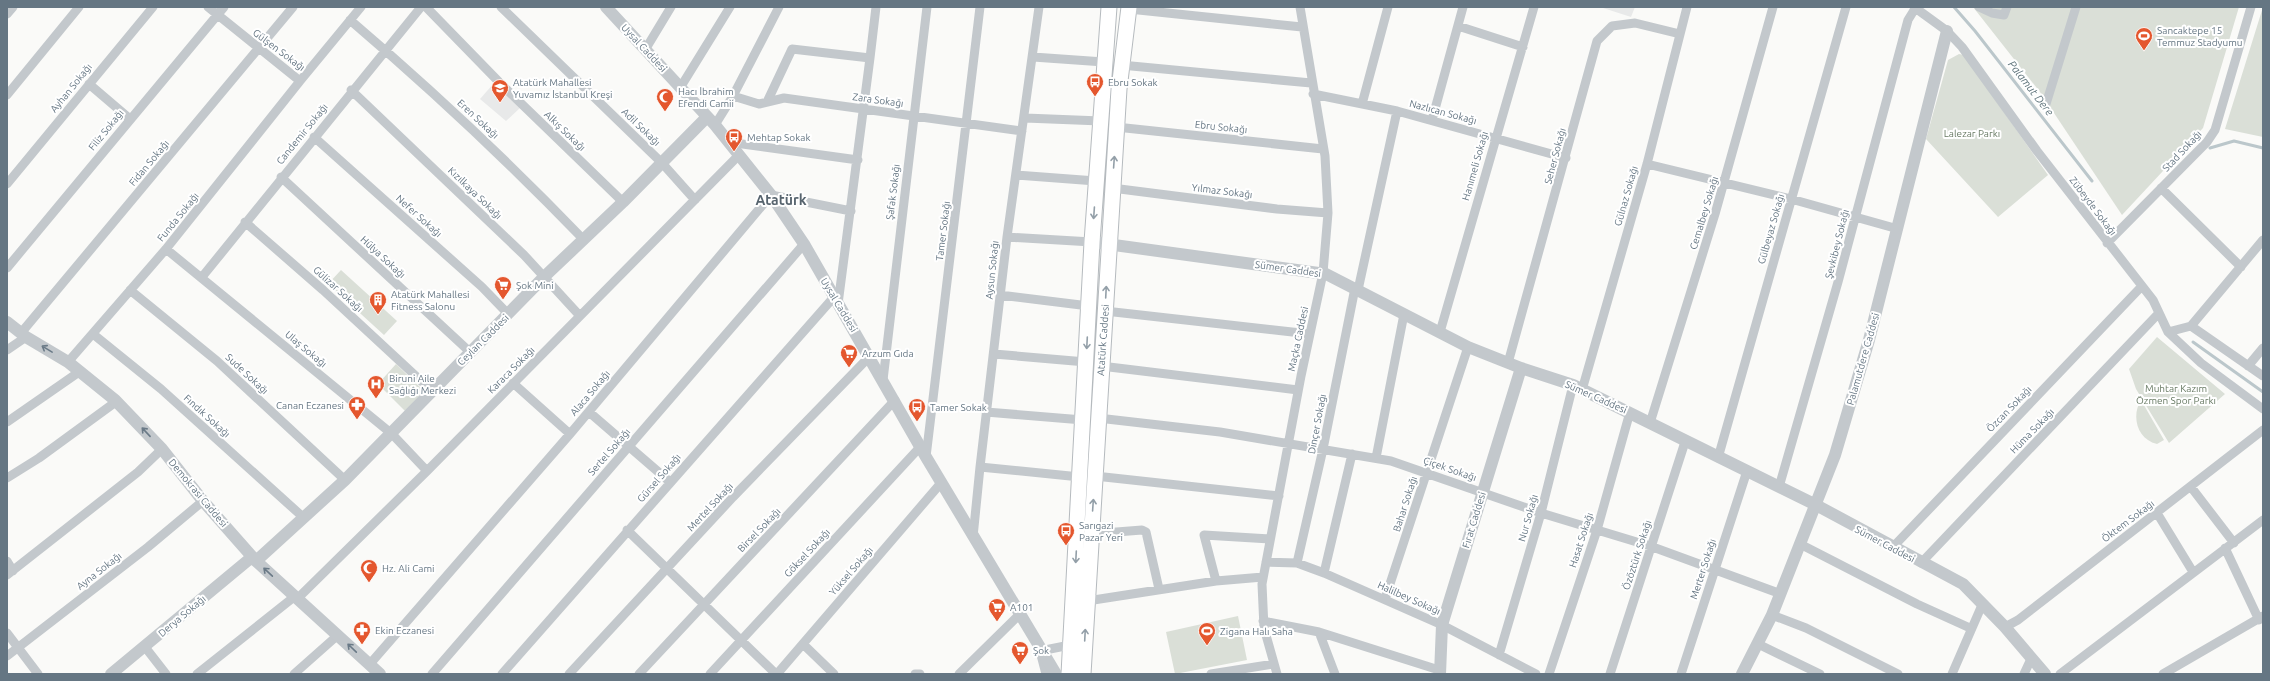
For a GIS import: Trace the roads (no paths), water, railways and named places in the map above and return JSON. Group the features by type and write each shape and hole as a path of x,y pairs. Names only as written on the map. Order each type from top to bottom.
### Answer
{"main road":[{"name":"Atatürk Caddesi","path":"1083,674 1091,534 1083,420 1092,242 1109,7"},
{"name":"Atatürk Caddesi","path":"1069,674 1087,476 1098,418 1116,127 1121,65 1129,8"}],"street":[{"path":"7,14 13,7"},
{"path":"7,95 79,7"},
{"name":"Ayhan Sokağı","path":"7,184 153,7"},
{"name":"Gülşen Sokağı","path":"208,7 300,81 361,7"},
{"name":"Filiz Sokağı","path":"7,268 224,7"},
{"name":"Fidan Sokağı","path":"7,350 23,335 293,7"},
{"name":"Candemir Sokağı","path":"202,276 351,90 421,7"},
{"name":"Alkış Sokağı","path":"426,7 499,82 623,202"},
{"name":"Adil Sokağı","path":"501,7 662,163 695,200"},
{"name":"Uysal Caddesi","path":"606,7 711,121 771,195 804,244 836,301 870,356 923,452 1040,651 1056,674"},
{"path":"645,50 671,7"},
{"path":"680,88 730,7"},
{"path":"711,121 733,96 780,7"},
{"path":"836,301 858,160 876,7 872,7"},
{"name":"Şafak Sokağı","path":"883,380 892,293 927,7"},
{"name":"Tamer Sokağı","path":"923,452 967,123 980,7"},
{"name":"Aysun Sokağı","path":"973,537 1007,237 1025,118 1039,7"},
{"name":"Maçka Caddesi","path":"1277,674 1263,621 1263,577 1298,390 1323,273 1328,213 1323,149 1311,83 1300,7"},
{"path":"1362,104 1388,7"},
{"path":"1432,120 1463,7"},
{"name":"Hanımeli Sokağı","path":"1440,332 1534,7"},
{"name":"Gülnaz Sokağı","path":"1578,388 1647,164 1687,7"},
{"name":"Cemalbey Sokağı","path":"1650,423 1724,184 1773,7"},
{"name":"Gülbeyaz Sokağı","path":"1718,458 1846,7"},
{"name":"Zübeyde Sokağı","path":"1915,7 1947,31 1962,47 2037,151 2107,243 2153,300 2158,314 2168,332 2201,363 2263,409"},
{"name":"Şevkibey Sokağı","path":"1779,487 1838,282 1908,20 1915,7"},
{"path":"1979,7 1992,13 2004,15 2007,7"},
{"path":"2046,104 2076,7"},
{"name":"Stad Sokağı","path":"2107,243 2207,142 2215,130 2251,7"},
{"path":"1129,8 1302,27"},
{"name":"Eren Sokağı","path":"350,20 475,131 539,193 584,240"},
{"name":"Seher Sokağı","path":"1508,363 1566,158 1597,41 1612,26 1635,23 1680,34"},
{"path":"1458,26 1523,47"},
{"name":"Palamutdere Caddesi","path":"1742,674 1758,644 1781,594 1835,454 1869,340 1947,31"},
{"path":"767,102 792,49 870,58"},
{"path":"1033,57 1104,62"},
{"path":"1121,65 1311,83"},
{"name":"Funda Sokağı","path":"68,362 166,249 300,81"},
{"path":"89,84 130,119"},
{"name":"Kızılkaya Sokağı","path":"351,90 545,276 580,316"},
{"name":"Nazlıcan Sokağı","path":"1313,94 1397,111 1566,158"},
{"name":"Zara Sokağı","path":"733,96 759,104 784,98 1022,131"},
{"name":"Dinçer Sokağı","path":"1297,563 1323,449 1356,289 1397,111"},
{"path":"1025,118 1101,121"},
{"name":"Ceylan Caddesi","path":"254,559 304,518 345,480 392,434 545,276 662,163 711,121"},
{"name":"Ebru Sokağı","path":"1116,127 1323,149"},
{"name":"Nefer Sokağı","path":"314,137 482,288 508,314"},
{"path":"728,142 858,160"},
{"name":"Karaca Sokağı","path":"197,674 295,598 428,471 738,155"},
{"path":"1647,164 1724,184 1791,198 1898,229"},
{"path":"1016,175 1096,181"},
{"name":"Hülya Sokağı","path":"281,177 470,352"},
{"name":"Yılmaz Sokağı","path":"1112,188 1277,209 1328,213"},
{"path":"2161,188 2240,267"},
{"path":"771,195 851,211"},
{"name":"Alaca Sokağı","path":"369,665 589,412 771,195"},
{"name":"Gülizar Sokağı","path":"245,222 323,290 432,391"},
{"path":"1007,237 1092,242"},
{"path":"2168,332 2191,326 2263,240"},
{"name":"Sümer Caddesi","path":"1092,242 1323,273 1468,347 1520,368 1578,388 1630,412 1685,442 1816,505 1892,548 1963,584 2005,627 2045,674"},
{"name":"Sertel Sokağı","path":"432,674 804,244"},
{"name":"Ulaş Sokağı","path":"166,249 202,276 392,434 428,471"},
{"name":"Özcan Sokağı","path":"1892,548 2142,286"},
{"name":"Sude Sokağı","path":"130,290 217,361 345,480"},
{"path":"1000,295 1089,306"},
{"name":"Gürsel Sokağı","path":"502,674 627,530 836,301"},
{"path":"1105,311 1310,334"},
{"path":"1376,458 1404,314"},
{"name":"Hüma Sokağı","path":"1921,563 2158,314"},
{"name":"Demokrasi Caddesi","path":"7,322 23,335 68,362 117,401 162,450 203,501 254,559 380,674"},
{"path":"2191,326 2263,376"},
{"name":"Fındık Sokağı","path":"93,334 160,389 304,518"},
{"name":"Bahar Sokağı","path":"1385,599 1468,347"},
{"path":"2248,366 2263,348"},
{"path":"994,354 1086,362"},
{"name":"Mertel Sokağı","path":"569,674 734,497 870,356"},
{"path":"1101,366 1298,390"},
{"name":"Fırat Caddesi","path":"1440,672 1442,625 1520,368"},
{"path":"7,422 79,372"},
{"path":"513,383 570,434"},
{"name":"Nur Sokağı","path":"1499,655 1578,388"},
{"name":"Birsel Sokağı","path":"639,674 895,400"},
{"path":"7,478 39,458 117,401"},
{"path":"589,412 670,482"},
{"path":"986,412 1083,420"},
{"name":"Hasat Sokağı","path":"1549,674 1597,530 1630,412"},
{"name":"Çiçek Sokağı","path":"1098,418 1220,432 1376,458 1426,472 1541,513 1650,546 1715,568 1781,594"},
{"name":"Öktem Sokağı","path":"2005,627 2018,620 2263,430"},
{"name":"Özöztürk Sokağı","path":"1610,674 1650,546 1685,442"},
{"path":"7,561 10,573 138,472 162,450"},
{"name":"Göksel Sokağı","path":"710,674 923,452"},
{"path":"1324,573 1352,454"},
{"path":"980,467 1087,476 1278,496"},
{"name":"Merter Sokağı","path":"1681,674 1747,471"},
{"name":"Yüksel Sokağı","path":"776,674 941,482"},
{"path":"2191,487 2234,543"},
{"name":"Ayna Sokağı","path":"7,656 148,547 203,501"},
{"path":"2156,513 2193,572"},
{"path":"2060,674 2263,520"},
{"path":"627,530 776,674"},
{"path":"1091,534 1142,530 1146,532 1159,589"},
{"path":"1216,580 1204,535 1270,539"},
{"path":"1800,544 1917,604 1970,628"},
{"path":"2163,674 2261,618 2225,548"},
{"name":"Derya Sokağı","path":"111,674 254,559"},
{"name":"Halilbey Sokağı","path":"1266,562 1297,563 1324,573 1442,625 1536,674"},
{"path":"1087,601 1216,580 1263,577"},
{"path":"1952,674 1970,628 1982,605"},
{"path":"959,674 1019,614"},
{"path":"1772,615 1806,628 1898,674"},
{"path":"1263,621 1319,632 1440,672"},
{"path":"1319,632 1335,674"},
{"path":"7,633 38,674"},
{"path":"294,674 338,635"},
{"path":"1046,674 1040,651 1065,646 1072,638"},
{"path":"803,644 834,674"},
{"path":"1758,644 1820,674"},
{"path":"145,647 166,674"},
{"path":"2024,674 2031,659"},
{"path":"1211,674 1274,664"},
{"path":"915,674 920,674"}],"waterway":[{"name":"Palamut Dere","path":"1954,7 1975,31 2092,181"},
{"name":"Palamut Dere","path":"2210,148 2234,141 2263,148"},
{"path":"2193,342 2263,392"}],"place":[{"name":"Sancaktepe 15 Temmuz Stadyumu","path":"2144,51"},
{"name":"Ebru Sokak","path":"1095,97"},
{"name":"Atatürk Mahallesi Yuvamız İstanbul Kreşi","path":"500,103"},
{"name":"Hacı İbrahim Efendi Camii","path":"665,112"},
{"name":"Mehtap Sokak","path":"734,152"},
{"name":"Şok Mini","path":"503,300"},
{"name":"Atatürk Mahallesi Fitness Salonu","path":"378,315"},
{"name":"Arzum Gıda","path":"849,368"},
{"name":"Biruni Aile Sağlığı Merkezi","path":"376,399"},
{"name":"Canan Eczanesi","path":"357,420"},
{"name":"Tamer Sokak","path":"917,422"},
{"name":"Sarıgazi Pazar Yeri","path":"1066,546"},
{"name":"Hz. Ali Cami","path":"369,583"},
{"name":"A101","path":"997,622"},
{"name":"Ekin Eczanesi","path":"362,645"},
{"name":"Zigana Halı Saha","path":"1207,646"},
{"name":"Şok","path":"1020,665"}],"district":[{"name":"Atatürk","path":"781,200"}],"park label":[{"name":"Lalezar Parkı","path":"1972,133"},
{"name":"Muhtar Kazım Özmen Spor Parkı","path":"2176,394"}]}
